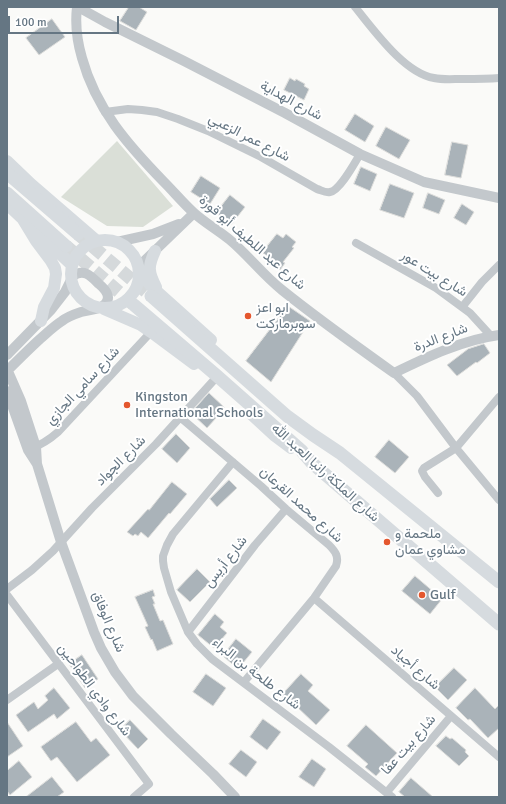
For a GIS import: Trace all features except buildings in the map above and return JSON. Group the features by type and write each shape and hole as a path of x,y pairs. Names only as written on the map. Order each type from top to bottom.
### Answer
{"main road":[{"path":"7,161 31,184 97,241"},
{"path":"7,173 78,234"},
{"path":"7,193 66,246"},
{"path":"7,204 72,265"},
{"path":"22,218 55,268 56,274 54,288 46,302 41,321"},
{"path":"101,308 114,308 124,303 134,293 140,280 139,269 135,256 127,248 116,242 107,240 97,241 83,248 72,265 71,280 74,289 80,297 88,304 141,325 151,332 214,380 275,436 312,463"},
{"path":"155,251 150,263 150,268 155,294"},
{"path":"139,269 155,294"},
{"name":"شارع الملكة رانيا العبد الله","path":"155,294 287,416 340,453 499,582"},
{"name":"شارع الملكة رانيا العبد الله","path":"134,305 301,450 312,463 499,624"}],"street":[{"name":"شارع عبد اللطيف أبو قورة","path":"78,7 76,28 80,51 88,79 105,112 123,137 194,213 230,240 282,290 394,373 417,396 456,448 499,500"},
{"name":"شارع الهداية","path":"78,7 285,113 360,154 424,182 499,198"},
{"path":"355,7 407,65 424,76 444,80 499,78"},
{"name":"شارع عمر الزعبي","path":"105,112 128,109 142,110 157,112 178,119 208,131 255,154 324,192 331,192 336,189 360,154"},
{"path":"139,269 183,222 194,213"},
{"path":"116,242 153,234 183,222"},
{"name":"شارع بيت عور","path":"356,243 436,288 463,306 495,335"},
{"path":"463,306 482,282 499,265"},
{"path":"7,355 41,321 61,298 73,276 83,272 90,275 105,289 108,296 105,304 101,308 82,311 62,320 7,370"},
{"name":"شارع سامي الجازي","path":"32,448 50,439 58,432 151,332"},
{"name":"شارع الدرة","path":"394,373 442,351 495,335"},
{"name":"شارع الوفاق","path":"7,370 21,402 32,448 61,542 101,648 115,672 133,696 235,797"},
{"name":"شارع الجواد","path":"7,589 40,564 92,508 181,418 214,380"},
{"name":"شارع الوفاق","path":"7,391 9,401 32,448"},
{"path":"438,493 422,471 424,468 456,448 499,397"},
{"name":"شارع محمد القرعان","path":"181,418 262,486 286,509 329,545 337,555 336,566 314,598 244,682"},
{"name":"شارع طلحة بن البراء","path":"233,462 173,534 163,556 164,568 171,592 188,632 197,644 212,659 389,794"},
{"name":"شارع أريس","path":"188,632 255,545 286,509"},
{"name":"شارع وادي الطواحين","path":"7,595 149,784 134,797"},
{"name":"شارع أجياد","path":"314,598 499,757"},
{"path":"7,700 58,664"},
{"name":"شارع بيت عفا","path":"389,794 451,716"}],"shaded area":[{"path":"117,141 173,206 143,227 107,226 61,197"}],"tunnel":[{"path":"78,234 151,296"},
{"path":"66,246 134,305"}],"place":[{"name":"ابو اعز سوبرماركت","path":"248,316"},
{"name":"Kingston International Schools","path":"127,405"},
{"name":"ملحمة و مشاوي عمان","path":"387,542"},
{"name":"Gulf","path":"422,595"}]}
